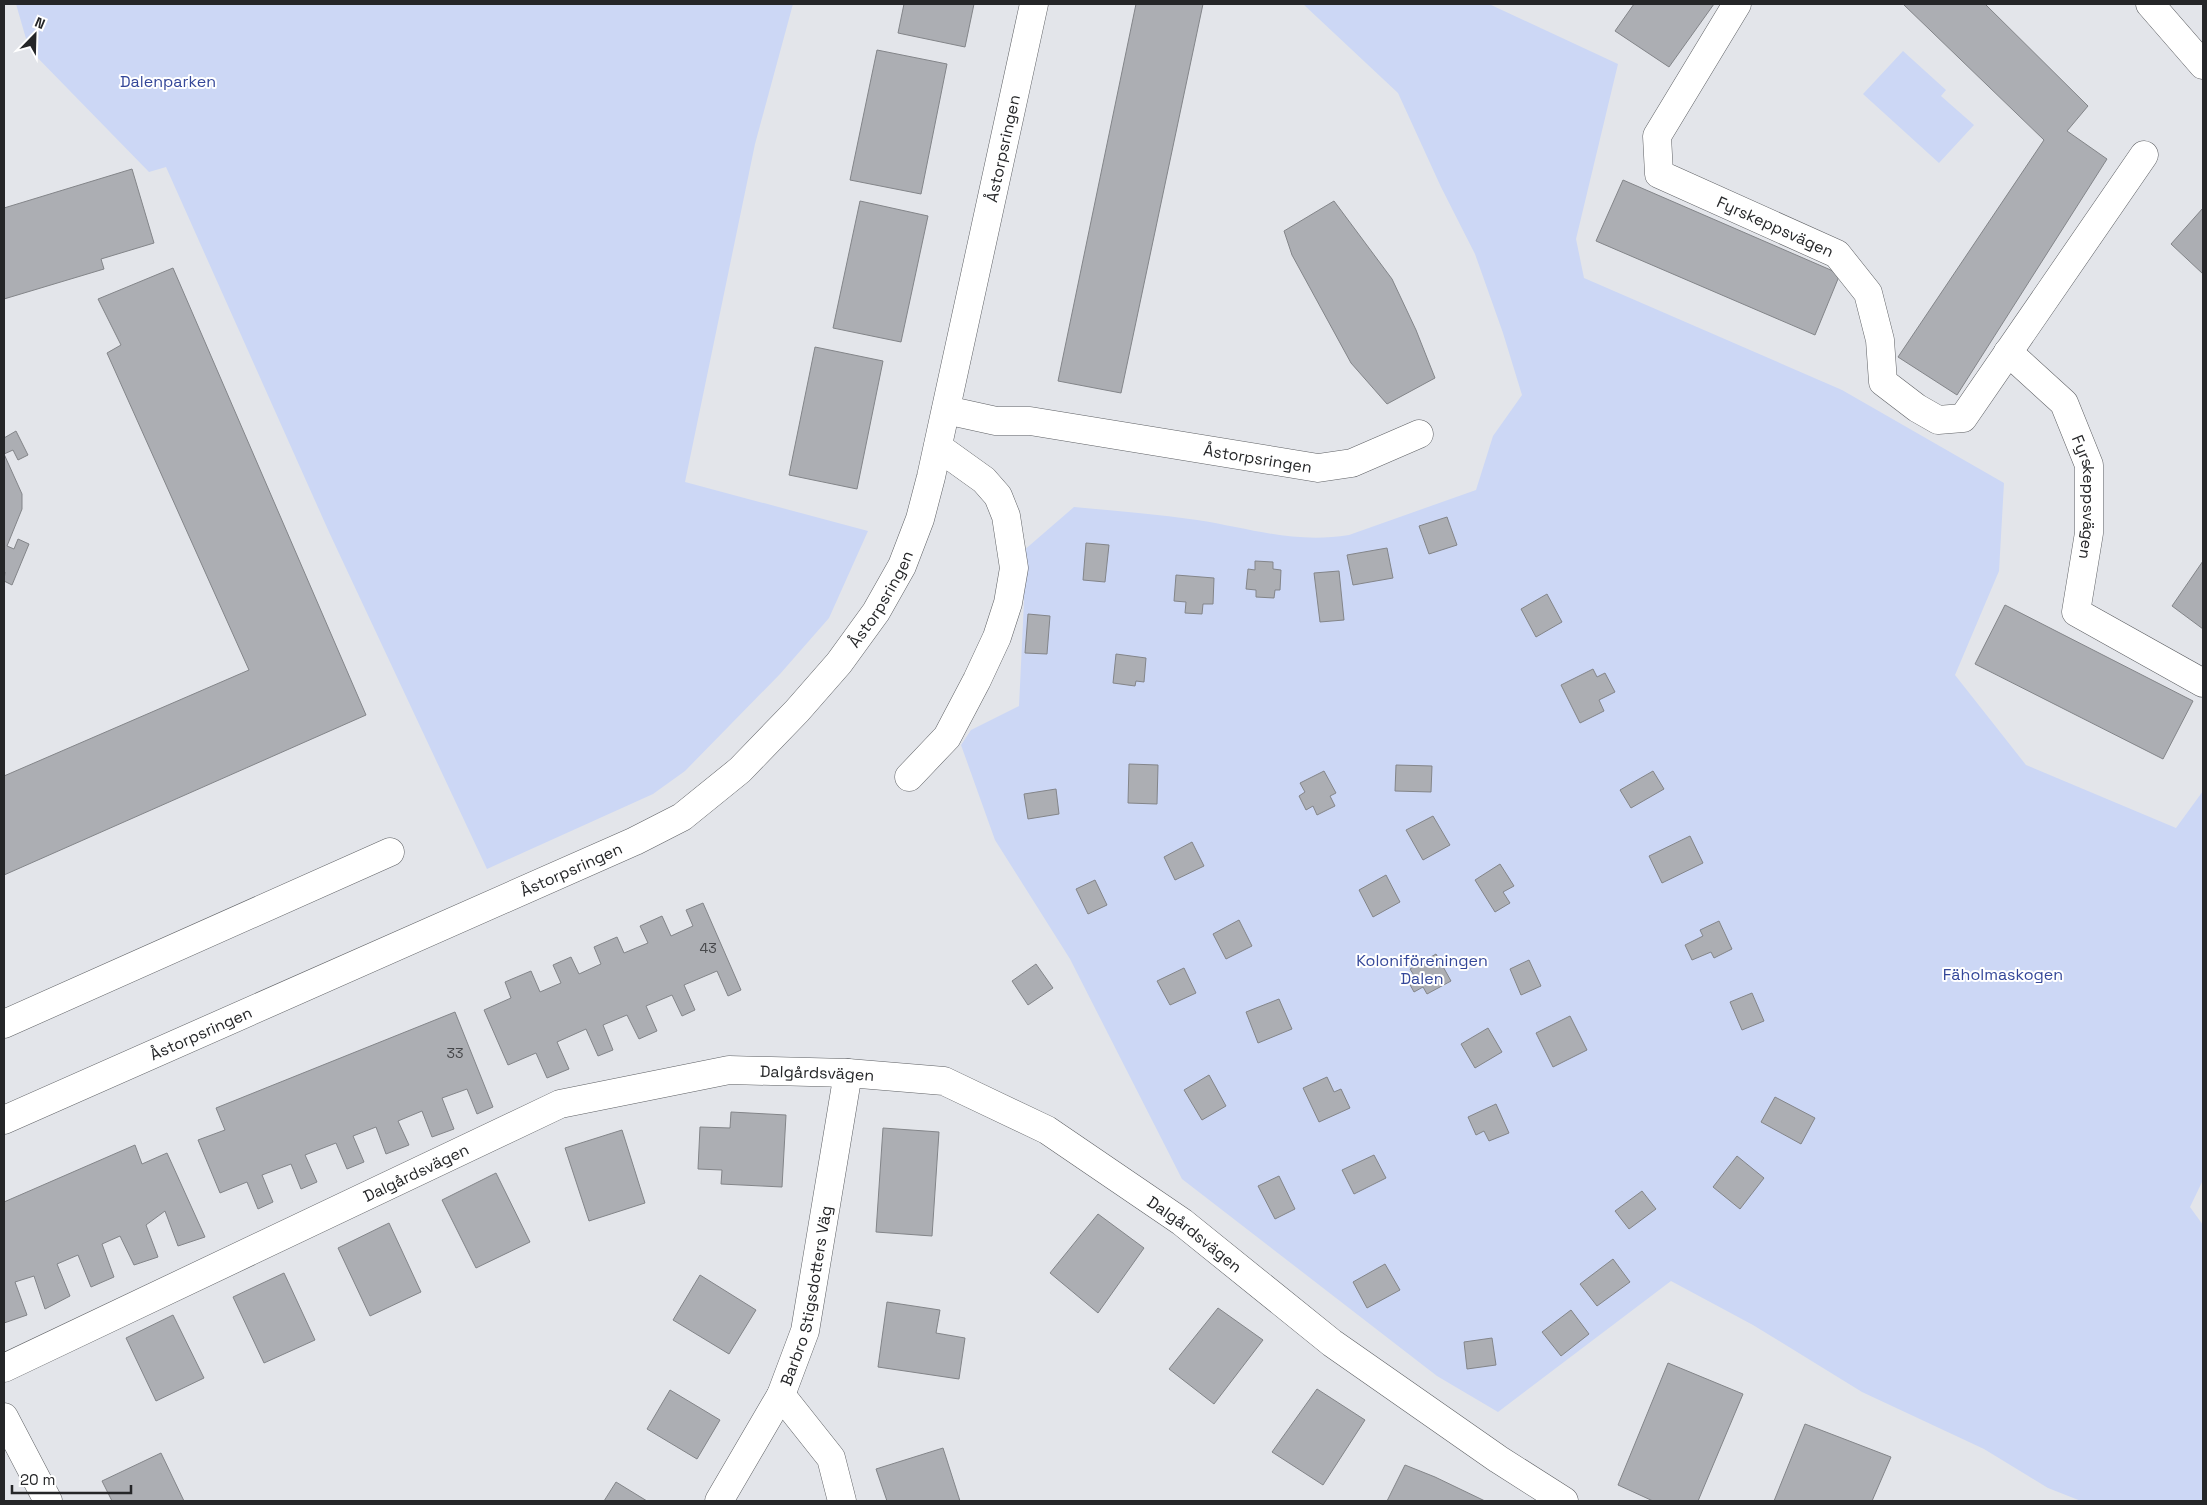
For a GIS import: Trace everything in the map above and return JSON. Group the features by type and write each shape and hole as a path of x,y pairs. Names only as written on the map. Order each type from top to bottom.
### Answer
{"street":[{"name":"Åstorpsringen","path":"6,1112 635,841 682,817 740,770 797,711 839,664 876,612 902,566 920,519 946,410 1034,4"},
{"name":"Fyrskeppsvägen","path":"1737,4 1657,136 1659,174 1837,254 1868,293 1880,340 1883,382 1938,420 1962,418 2144,155"},
{"path":"2150,4 2203,65"},
{"name":"Fyrskeppsvägen","path":"2008,352 2064,403 2089,465 2089,533 2076,612 2203,683"},
{"name":"Åstorpsringen","path":"946,410 996,421 1030,421 1318,468 1352,463 1419,434"},
{"path":"909,776 947,736 976,680 997,637 1008,603 1014,568 1006,516 998,496 984,480 938,446"},
{"path":"4,1024 390,852"},
{"name":"Dalgårdsvägen","path":"4,1368 560,1104 729,1070 848,1073 944,1082 1047,1130 1182,1222 1332,1343 1558,1500"},
{"name":"Barbro Stigsdotters Väg","path":"718,1501 781,1394 805,1332 848,1073"},
{"path":"781,1394 831,1458 842,1501"},
{"path":"4,1417 48,1501"}],"green space":[{"name":"Dalenparken","path":"16,4 793,4 755,144 685,482 868,531 829,618 780,674 685,771 653,794 487,869 329,532 166,167 149,172 29,49"},
{"path":"1303,4 1489,4 1618,64 1576,239 1584,278 1842,390 2004,483 1999,571 1955,675 2026,765 2176,828 2203,791 2203,1180 2190,1207 2203,1225 2203,1501 2081,1501 2048,1488 1984,1449 1862,1392 1753,1325 1671,1281 1498,1412 1437,1376 1182,1179 1070,959 995,840 961,745 971,730 1019,706 1024,602 1022,552 1074,507 1182,518 1272,534 1309,538 1349,535 1476,490 1493,436 1522,395 1503,333 1475,254 1441,187 1398,93"},
{"path":"1903,51 1946,90 1941,96 1974,125 1939,163 1863,94"}],"building":[{"path":"904,4 974,4 965,47 898,33"},
{"path":"1136,4 1203,4 1121,393 1058,381"},
{"path":"1634,4 1714,4 1669,67 1615,31"},
{"path":"1903,4 1985,4 2088,106 2067,131 2107,159 1957,395 1898,357 2044,140"},
{"path":"877,50 947,64 921,194 850,180"},
{"path":"132,169 154,243 101,259 104,269 4,299 4,208"},
{"path":"1623,180 1840,274 1815,335 1596,241"},
{"path":"860,201 928,216 901,342 833,328"},
{"path":"1334,201 1392,279 1416,330 1435,378 1387,404 1351,363 1292,255 1284,231"},
{"path":"2203,208 2203,274 2171,244"},
{"path":"173,268 366,715 4,875 4,776 249,670 107,353 121,345 98,299"},
{"path":"815,347 883,361 857,489 789,475"},
{"path":"16,431 28,455 18,460 13,450 4,454 4,438"},
{"path":"4,454 22,494 22,509 7,546 14,549 18,539 29,544 12,585 4,581"},
{"path":"1447,517 1457,545 1429,554 1419,526"},
{"path":"1086,543 1109,545 1105,582 1083,580"},
{"path":"1387,548 1393,578 1353,585 1347,555"},
{"path":"1255,561 1273,562 1273,569 1281,570 1280,590 1275,590 1274,598 1256,597 1256,590 1246,589 1248,569 1255,570"},
{"path":"2203,561 2203,629 2172,606"},
{"path":"1339,571 1344,620 1320,622 1314,573"},
{"path":"1176,575 1214,578 1213,604 1203,604 1202,614 1185,613 1186,602 1174,601"},
{"path":"1547,594 1562,622 1536,637 1521,609"},
{"path":"2005,605 2193,701 2163,759 1975,664"},
{"path":"1028,614 1050,616 1047,654 1025,653"},
{"path":"1116,654 1146,658 1144,682 1136,681 1135,686 1113,683"},
{"path":"1593,669 1597,677 1605,673 1615,692 1599,700 1604,711 1580,723 1561,685"},
{"path":"1129,764 1158,765 1157,804 1128,803"},
{"path":"1396,765 1432,766 1431,792 1395,791"},
{"path":"1324,771 1336,793 1330,796 1335,806 1317,815 1313,806 1306,810 1299,796 1305,792 1300,783"},
{"path":"1653,771 1664,789 1631,808 1620,790"},
{"path":"1056,789 1059,814 1028,819 1024,794"},
{"path":"1433,816 1450,845 1423,860 1406,830"},
{"path":"1690,836 1703,863 1662,883 1649,856"},
{"path":"1192,842 1204,866 1175,880 1164,857"},
{"path":"1500,864 1514,886 1503,892 1510,903 1495,912 1475,880"},
{"path":"1386,875 1400,902 1373,917 1359,890"},
{"path":"1095,880 1107,905 1088,914 1076,889"},
{"path":"703,903 741,990 728,996 717,971 684,985 695,1010 682,1016 672,995 646,1006 657,1031 639,1039 627,1015 603,1025 613,1050 598,1056 586,1029 557,1042 569,1069 547,1078 536,1053 508,1065 484,1010 511,998 505,982 531,971 540,992 561,983 553,965 571,957 579,974 601,964 594,947 617,937 624,953 648,943 640,926 662,916 671,936 693,926 686,910"},
{"path":"1239,920 1252,946 1226,959 1213,934"},
{"path":"1719,921 1732,949 1714,958 1711,952 1692,960 1685,945 1703,936 1700,930"},
{"path":"1436,954 1451,981 1427,994 1423,987 1414,992 1408,981 1415,977 1410,969"},
{"path":"1529,960 1541,986 1521,995 1510,969"},
{"path":"1036,964 1053,988 1028,1005 1012,981"},
{"path":"1184,968 1196,993 1170,1005 1157,981"},
{"path":"1752,993 1764,1021 1742,1030 1730,1002"},
{"path":"1279,999 1292,1029 1258,1043 1246,1012"},
{"path":"455,1012 493,1107 477,1114 467,1089 442,1098 454,1129 432,1137 422,1111 398,1121 409,1145 386,1154 376,1127 353,1136 364,1162 347,1169 336,1143 305,1155 317,1182 301,1189 291,1164 262,1175 273,1202 258,1209 247,1182 220,1193 198,1140 225,1130 216,1108"},
{"path":"1570,1016 1587,1050 1553,1067 1536,1033"},
{"path":"1488,1028 1502,1052 1475,1068 1461,1044"},
{"path":"1209,1075 1226,1106 1202,1120 1184,1090"},
{"path":"1327,1077 1334,1092 1341,1089 1350,1108 1319,1122 1303,1088"},
{"path":"1775,1097 1815,1118 1801,1144 1761,1122"},
{"path":"1496,1104 1509,1133 1489,1141 1484,1131 1476,1135 1468,1117"},
{"path":"731,1112 786,1115 782,1187 721,1184 722,1170 698,1169 700,1127 730,1128"},
{"path":"883,1128 939,1132 932,1236 876,1232"},
{"path":"622,1130 645,1203 589,1221 565,1148"},
{"path":"135,1145 142,1164 167,1153 205,1237 178,1246 165,1211 146,1225 158,1257 134,1265 120,1236 102,1244 114,1277 91,1287 78,1255 57,1264 70,1296 45,1309 34,1276 15,1282 27,1315 4,1323 4,1202"},
{"path":"1374,1155 1386,1178 1354,1194 1342,1170"},
{"path":"1737,1156 1764,1178 1740,1209 1713,1187"},
{"path":"496,1173 530,1242 476,1268 442,1200"},
{"path":"1279,1176 1295,1209 1275,1219 1258,1186"},
{"path":"1642,1191 1656,1209 1629,1229 1615,1211"},
{"path":"1098,1214 1144,1248 1098,1313 1050,1273"},
{"path":"389,1223 421,1292 370,1316 338,1248"},
{"path":"1613,1259 1630,1282 1597,1306 1580,1284"},
{"path":"1385,1264 1400,1290 1367,1308 1353,1282"},
{"path":"284,1273 315,1340 264,1363 233,1297"},
{"path":"700,1275 756,1310 729,1354 673,1320"},
{"path":"887,1302 940,1310 936,1333 965,1338 959,1379 878,1367"},
{"path":"1218,1308 1263,1340 1214,1404 1169,1369"},
{"path":"1571,1310 1589,1334 1561,1356 1542,1332"},
{"path":"173,1315 204,1378 156,1401 126,1338"},
{"path":"1492,1338 1496,1365 1467,1369 1464,1342"},
{"path":"1668,1363 1743,1394 1698,1501 1653,1501 1618,1485"},
{"path":"1317,1389 1365,1420 1323,1485 1272,1452"},
{"path":"670,1390 720,1420 697,1459 647,1429"},
{"path":"1805,1424 1891,1457 1872,1501 1774,1501"},
{"path":"943,1448 960,1501 887,1501 876,1469"},
{"path":"161,1453 184,1501 112,1501 102,1481"},
{"path":"1405,1465 1435,1477 1485,1501 1387,1501"},
{"path":"616,1482 647,1501 604,1501"}],"park label":[{"name":"Koloniföreningen Dalen","path":"1422,969"},
{"name":"Fäholmaskogen","path":"2003,974"}]}
